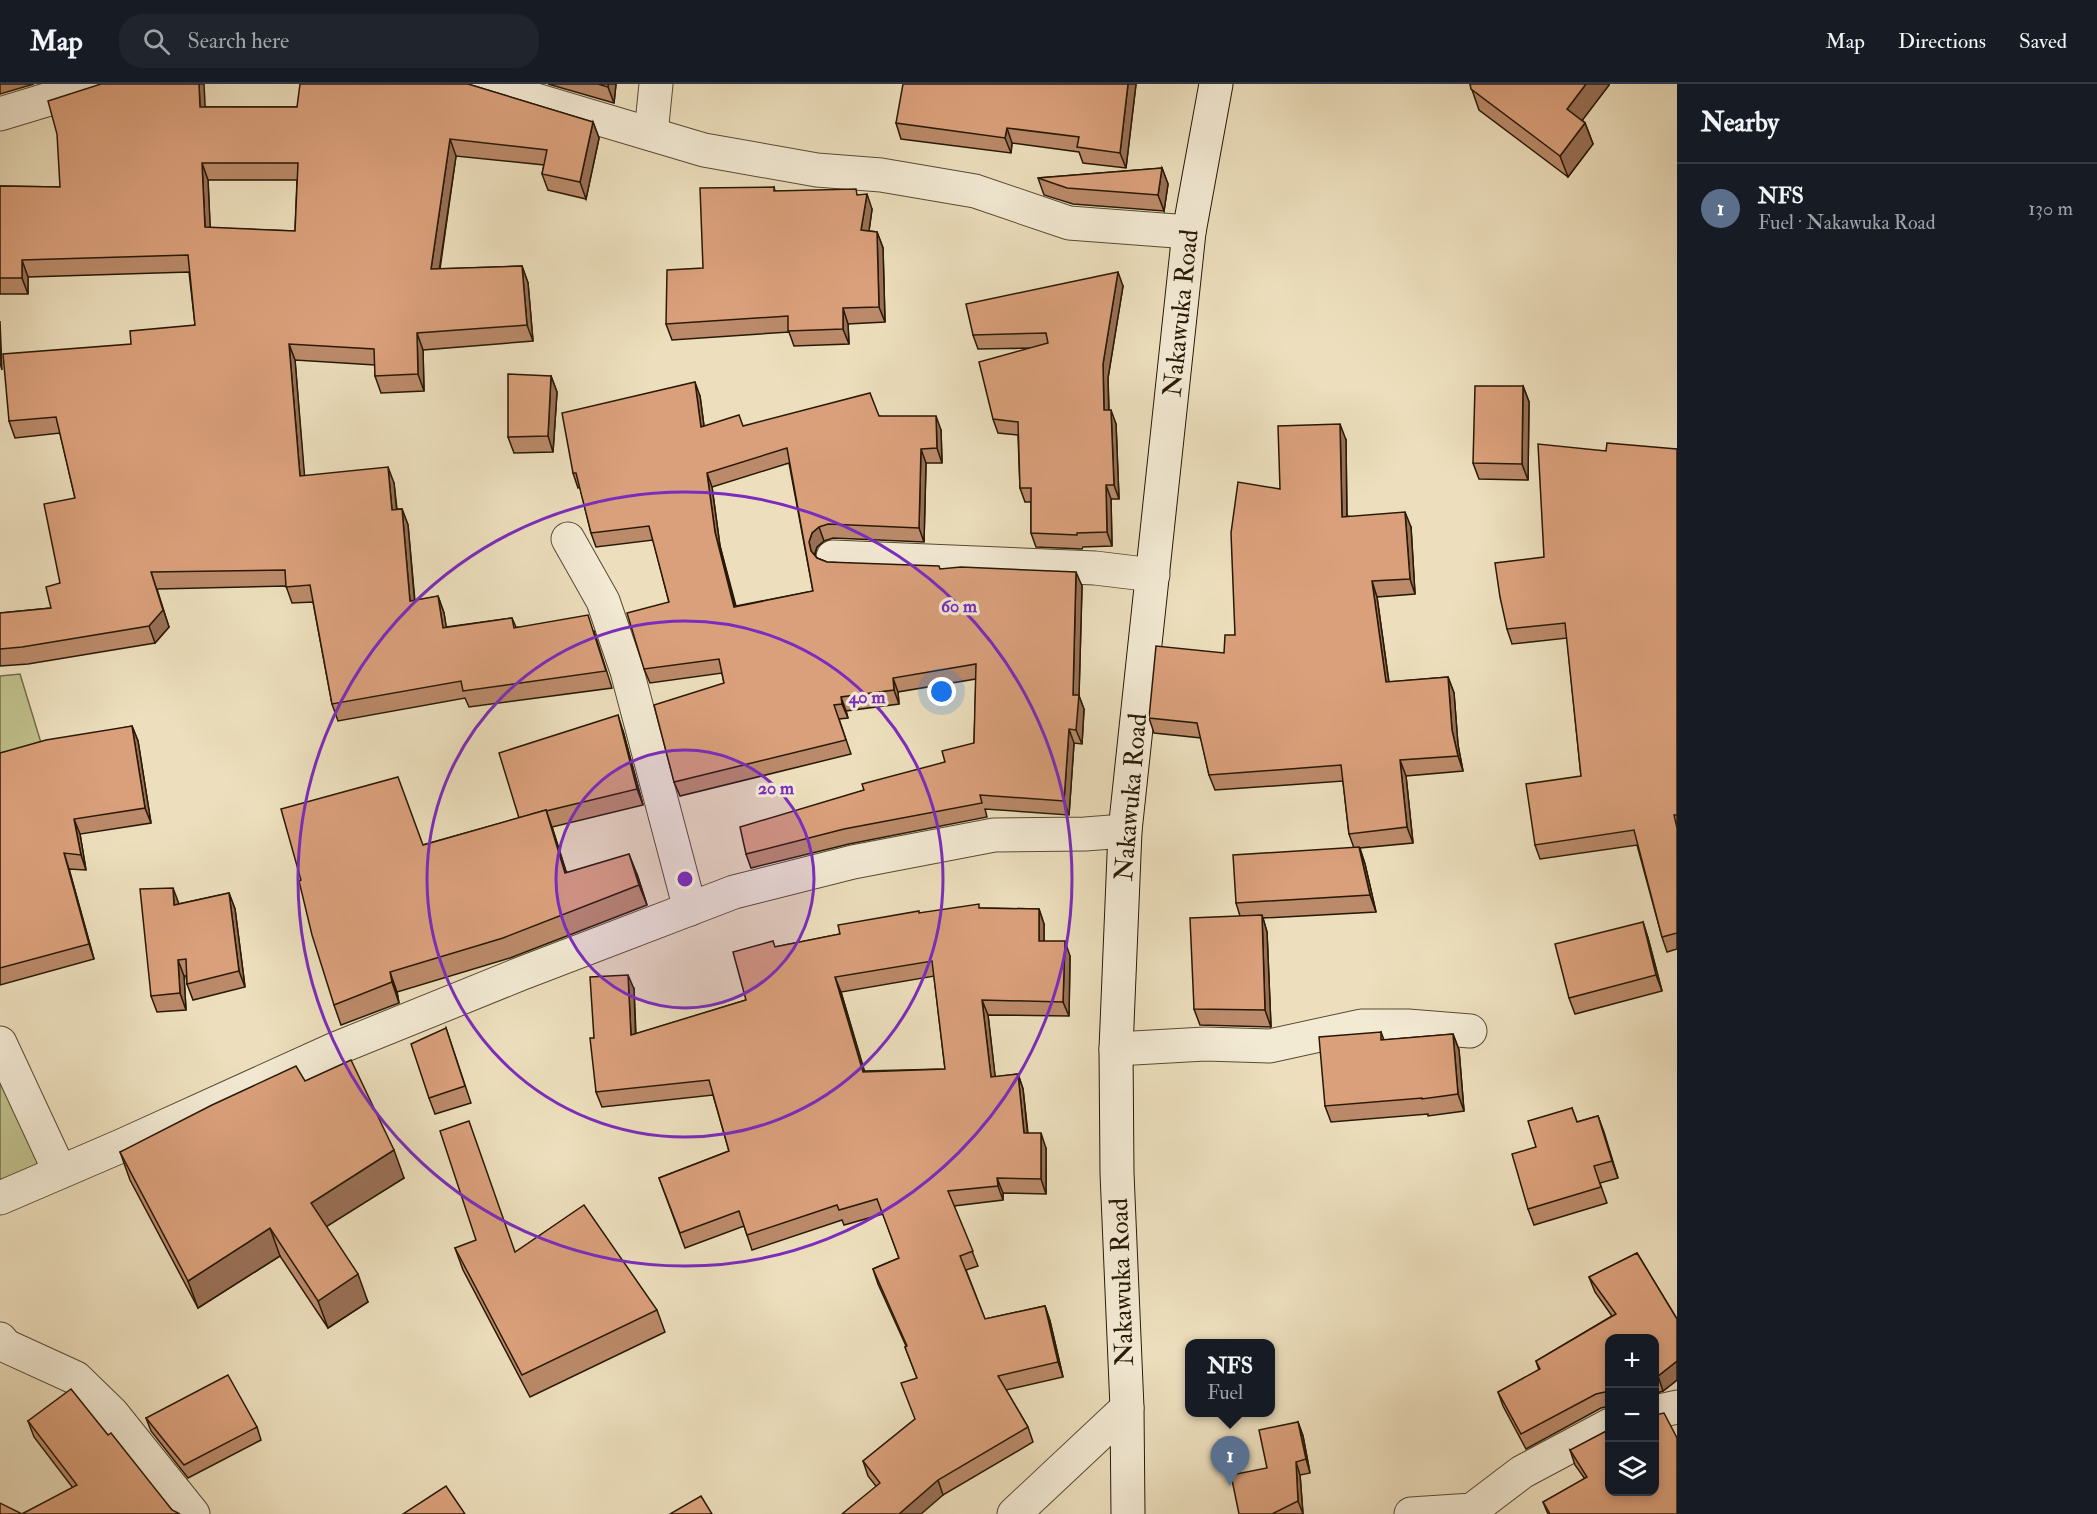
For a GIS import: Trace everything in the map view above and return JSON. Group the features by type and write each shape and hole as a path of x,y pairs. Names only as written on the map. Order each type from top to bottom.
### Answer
{"street":[{"path":"0,114 99,84"},
{"path":"482,84 704,150 806,168 881,175 975,191 1069,223 1189,232"},
{"path":"651,134 656,84"},
{"name":"Nakawuka Road","path":"1128,1514 1116,1049 1125,831 1189,232 1216,84"},
{"path":"568,539 603,601 627,671 690,909"},
{"path":"833,557 1095,568 1153,574"},
{"path":"0,1198 122,1146 335,1048 734,892 853,862 994,835 1125,831"},
{"path":"1116,1049 1205,1044 1270,1046 1361,1026 1408,1026 1470,1031"},
{"path":"0,1043 60,1172"},
{"path":"2,1350 76,1378 112,1413 193,1514"},
{"path":"1659,1411 1677,1407"},
{"path":"1014,1514 1127,1408"},
{"path":"1411,1514 1472,1510 1522,1472 1605,1428"}],"green space":[{"path":"20,674 42,746 0,763 0,676"},
{"path":"0,1054 42,1168 0,1185"}],"building":[{"path":"101,84 199,84 200,107 297,107 300,84 468,84 593,122 580,182 542,174 547,150 450,139 431,269 522,266 527,325 417,333 418,374 375,376 374,349 289,344 300,476 388,467 392,510 402,509 410,601 438,596 443,628 512,618 514,628 588,615 606,671 463,691 461,681 332,704 310,585 286,587 285,570 151,572 163,610 149,626 0,649 0,613 51,608 46,587 60,583 44,504 75,498 56,417 9,421 3,354 131,344 130,331 195,325 188,255 22,260 22,278 0,278 0,186 60,187 57,134 48,101","holes":["202,163 298,163 295,231 205,227"]},
{"path":"903,84 1128,84 1120,153 1077,147 1079,137 1007,128 1005,138 896,123"},
{"path":"1470,84 1586,84 1567,109 1585,123 1560,156 1471,89"},
{"path":"1162,168 1158,195 1067,188 1038,178"},
{"path":"774,187 774,191 856,189 857,195 867,194 861,230 877,232 879,307 843,308 843,329 788,331 788,316 666,324 667,270 703,268 700,188"},
{"path":"1118,272 1103,364 1104,410 1111,410 1114,485 1106,485 1107,532 1077,533 1077,535 1031,533 1031,488 1020,488 1018,422 993,419 979,362 1048,343 1046,333 973,335 966,304"},
{"path":"508,374 551,376 548,436 508,437"},
{"path":"695,382 701,427 739,415 743,426 870,393 879,416 936,416 937,448 921,449 919,528 828,524 812,533 809,542 811,551 817,558 827,562 939,566 940,569 961,567 1076,572 1073,695 1079,695 1076,730 1069,729 1064,801 980,795 982,803 844,829 746,854 740,827 864,790 862,784 945,762 942,751 974,743 976,664 893,678 894,690 841,697 842,704 834,705 846,740 674,782 654,705 724,683 719,659 644,669 627,613 669,602 649,526 591,533 576,473 573,473 562,413","holes":["787,448 813,591 734,607 715,532 707,473"]},
{"path":"1475,386 1523,386 1522,464 1473,463"},
{"path":"1340,424 1342,517 1405,512 1410,579 1372,581 1386,682 1448,677 1452,730 1458,756 1400,760 1407,827 1349,834 1341,765 1209,775 1197,723 1149,718 1156,646 1224,653 1225,635 1235,635 1231,533 1238,482 1280,489 1278,426"},
{"path":"1607,443 1677,449 1677,815 1674,815 1677,828 1677,933 1662,937 1634,830 1535,845 1526,784 1581,776 1565,623 1507,629 1495,563 1544,557 1538,444 1606,451"},
{"path":"618,715 637,789 519,818 499,753"},
{"path":"132,726 145,808 74,819 81,855 64,853 89,944 0,968 0,753 46,740"},
{"path":"398,777 423,845 546,810 565,873 629,854 639,885 503,938 390,972 392,982 334,1005 312,935 299,881 301,880 281,809"},
{"path":"1359,847 1370,895 1236,903 1233,855"},
{"path":"173,888 174,905 229,893 239,971 187,984 186,959 178,960 180,993 151,996 140,889"},
{"path":"979,904 979,908 1039,909 1039,941 1065,941 1063,1002 982,1000 991,1077 1018,1074 1024,1133 1041,1133 1041,1179 997,1178 998,1186 948,1191 973,1251 960,1256 985,1319 1045,1306 1058,1362 998,1376 1028,1427 938,1480 899,1514 842,1514 880,1483 863,1461 915,1419 901,1383 917,1378 905,1347 907,1346 873,1269 899,1258 877,1199 839,1210 837,1205 747,1235 739,1211 680,1233 659,1178 729,1151 709,1080 596,1092 590,1038 594,1038 590,977 628,975 631,1035 746,1000 733,952 773,941 775,947 840,934 838,925 919,911 919,913","holes":["932,961 945,1069 863,1072 835,977"]},
{"path":"1262,915 1265,1010 1194,1009 1190,918"},
{"path":"1643,922 1656,975 1569,998 1555,944"},
{"path":"446,1028 465,1086 429,1098 411,1044"},
{"path":"1381,1032 1381,1040 1453,1034 1458,1094 1325,1106 1319,1037"},
{"path":"351,1060 394,1150 311,1203 358,1274 318,1301 270,1228 188,1281 120,1152 212,1105 296,1066 305,1081"},
{"path":"1572,1108 1577,1122 1598,1116 1612,1161 1594,1166 1601,1187 1528,1209 1512,1154 1536,1147 1528,1121"},
{"path":"469,1121 515,1252 584,1205 657,1310 522,1375 455,1248 476,1240 440,1131"},
{"path":"1637,1253 1677,1319 1677,1361 1659,1375 1659,1334 1605,1334 1605,1392 1596,1394 1521,1434 1498,1392 1540,1369 1536,1361 1616,1314 1589,1277"},
{"path":"228,1375 257,1427 184,1465 146,1418"},
{"path":"71,1389 108,1435 111,1433 172,1510 180,1514 22,1514 77,1485 28,1421"},
{"path":"1664,1413 1677,1438 1677,1514 1550,1514 1543,1502 1587,1477 1570,1450 1605,1432 1605,1496 1659,1496 1659,1414"},
{"path":"1298,1422 1306,1459 1296,1462 1298,1501 1272,1514 1239,1514 1231,1475 1267,1468 1259,1430"},
{"path":"446,1486 465,1514 403,1514"},
{"path":"701,1496 712,1514 670,1514"},
{"path":"0,1503 22,1514 0,1514"}],"place":[{"name":"NFS","path":"1230,1486"}]}
